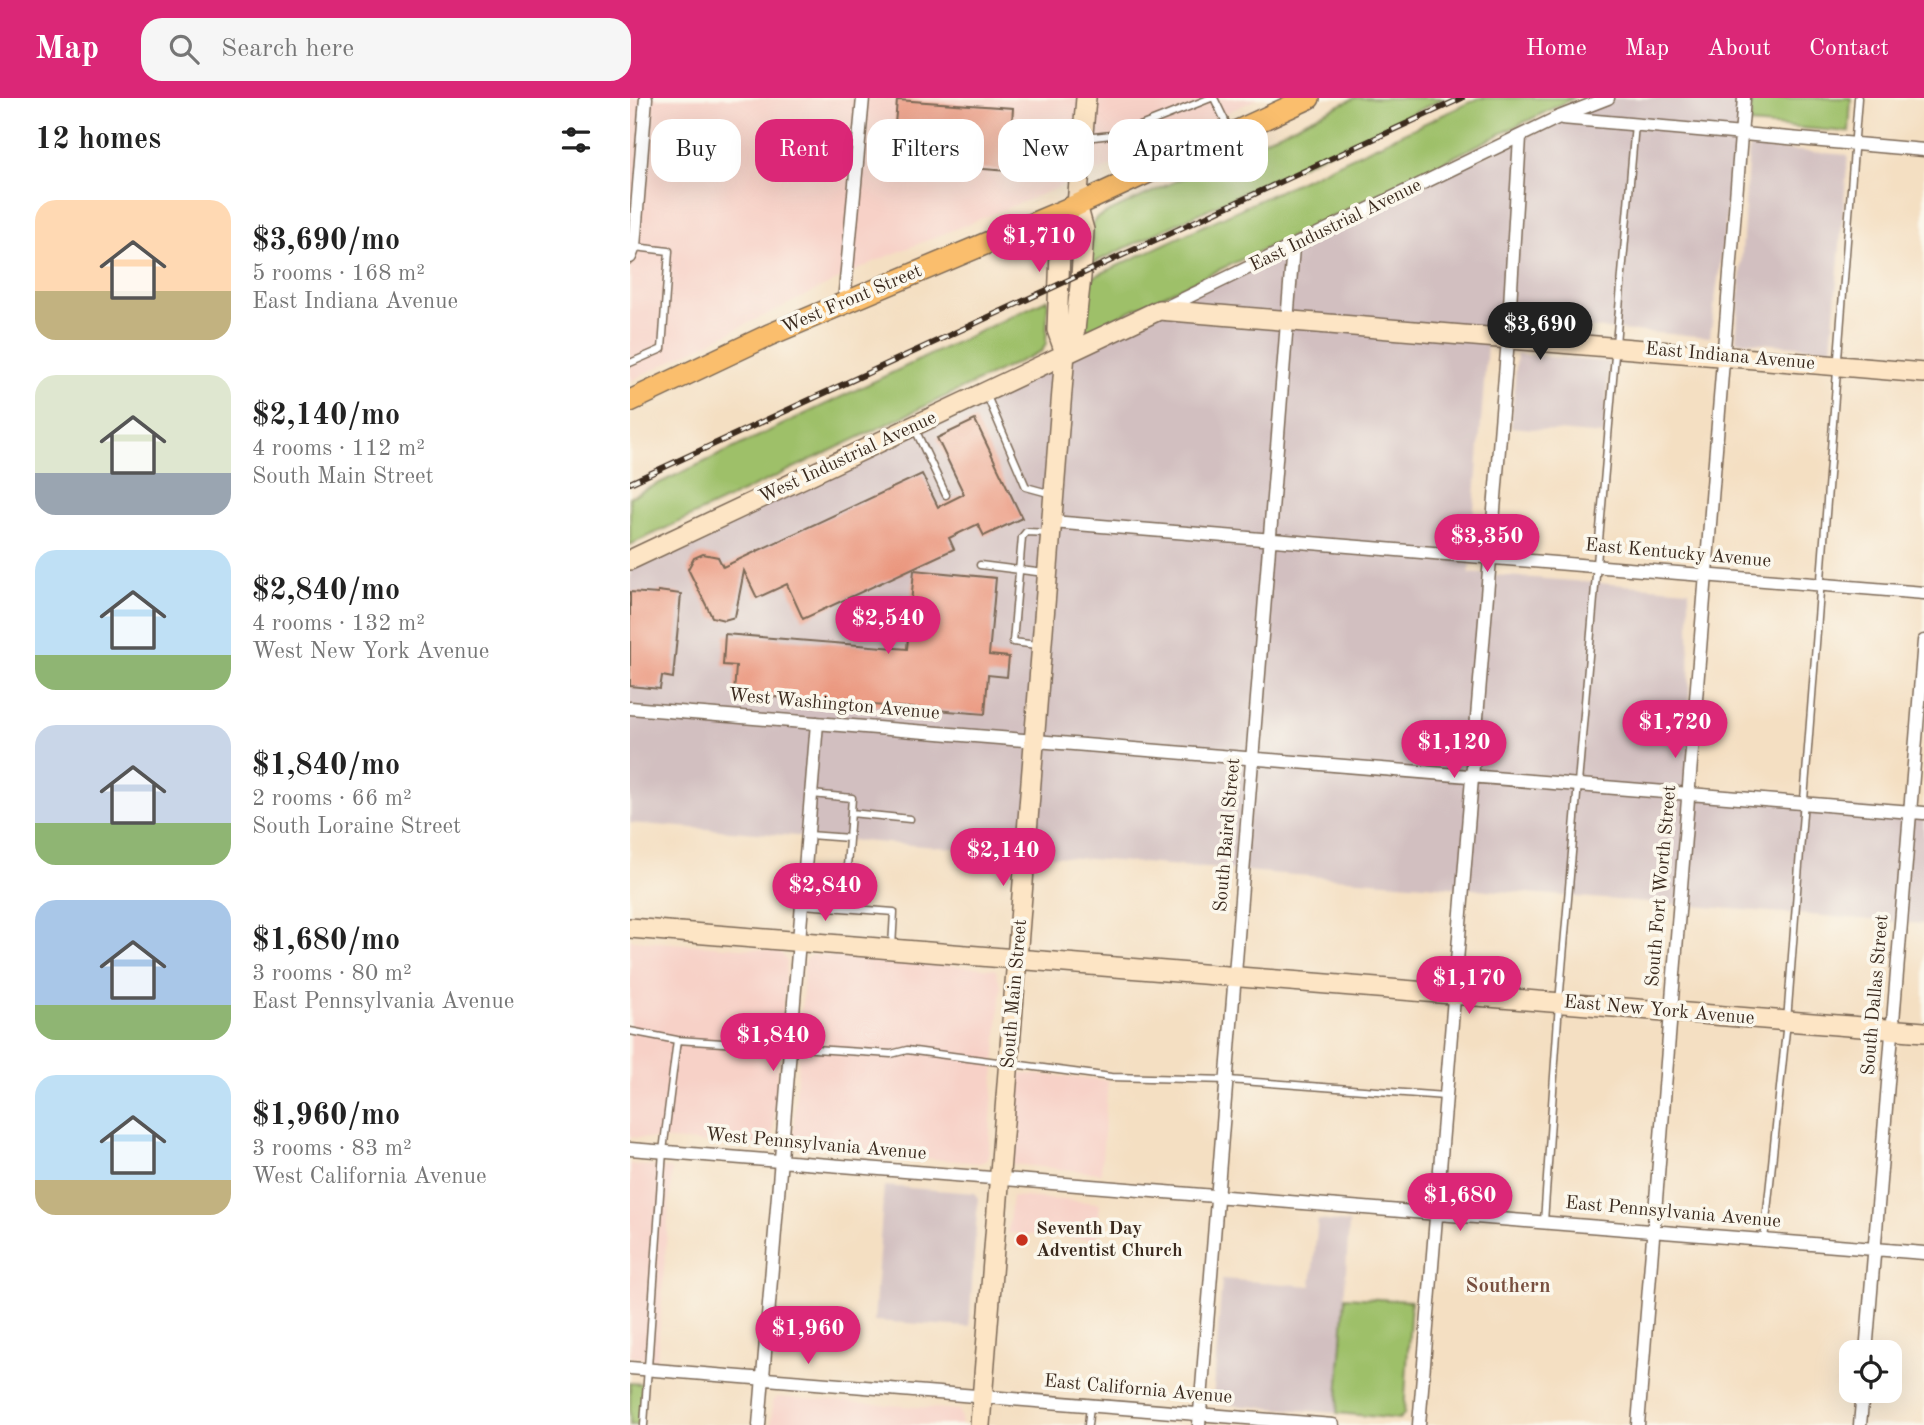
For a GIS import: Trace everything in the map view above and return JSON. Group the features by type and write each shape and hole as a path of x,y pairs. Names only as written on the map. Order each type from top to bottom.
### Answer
{"main road":[{"name":"West Front Street","path":"1264,119 1309,98"},
{"name":"West Front Street","path":"630,401 844,302 1127,182"}],"street":[{"path":"632,252 646,98"},
{"path":"844,302 863,98"},
{"name":"South Main Street","path":"1084,119 1086,98"},
{"name":"East Industrial Avenue","path":"1065,353 1293,247 1559,117 1608,98"},
{"name":"South Fort Worth Street","path":"1638,1425 1744,98"},
{"path":"1559,117 1924,150"},
{"path":"1419,1425 1508,339 1520,137"},
{"name":"South Main Street","path":"980,1425 1065,353 1057,330 1061,226 1077,205 1079,182"},
{"name":"South Baird Street","path":"1199,1420 1219,1197 1293,247"},
{"name":"East Indiana Avenue","path":"1159,310 1924,373"},
{"name":"West Industrial Avenue","path":"630,560 1065,353"},
{"name":"East Kentucky Avenue","path":"1052,528 1271,540 1924,593"},
{"name":"South Dallas Street","path":"1867,1340 1924,641"},
{"name":"West Washington Avenue","path":"630,708 1924,813"},
{"path":"760,1425 817,723"},
{"name":"East New York Avenue","path":"630,928 1924,1032"},
{"name":"West Pennsylvania Avenue","path":"630,1149 1000,1179"},
{"name":"East Pennsylvania Avenue","path":"1000,1179 1924,1253"},
{"name":"East California Avenue","path":"630,1368 1090,1406 1199,1420 1332,1425"},
{"path":"1860,1425 1862,1403"}],"lane":[{"path":"1094,137 1120,134 1212,98 1224,119"},
{"path":"1764,1240 1787,1021 1858,98"},
{"path":"1545,1222 1559,1003 1635,124"},
{"path":"630,363 662,349 669,251 632,252"},
{"path":"986,392 1026,487 1054,494"},
{"path":"914,427 946,495"},
{"path":"1042,646 1013,642 1019,570 1026,531 1052,528"},
{"path":"981,565 1048,574"},
{"path":"812,794 852,797 844,908"},
{"path":"851,813 910,818"},
{"path":"809,835 849,838"},
{"path":"803,905 894,912 891,949"},
{"path":"630,1031 677,1040 891,1054 907,1050 1111,1077 1228,1080 1446,1096"},
{"path":"644,1425 663,1151 677,1040"},
{"path":"1088,1425 1090,1406"}],"shaded area":[{"path":"630,98 1259,98 1213,119 1108,119 1108,167 1094,173 1094,119 998,119 998,182 1072,182 876,261 630,381"},
{"path":"1608,98 1743,98 1710,337 1489,320 1469,573 1689,590 1690,794 1924,813 1924,924 630,823 630,556"},
{"path":"1749,147 1848,155 1831,349 1736,341"},
{"path":"1517,354 1609,362 1604,435 1511,427"},
{"path":"630,940 780,951 787,962 772,1144 762,1147 630,1137"},
{"path":"812,954 995,969 1001,985 988,1160 979,1163 797,1147 793,1138 805,960"},
{"path":"1019,1073 1108,1080 1101,1173 1012,1164"},
{"path":"630,1164 672,1169 657,1359 630,1357"},
{"path":"884,1186 974,1193 978,1198 969,1327 874,1321"},
{"path":"1012,1196 1100,1203 1097,1240 1008,1233"},
{"path":"1318,1220 1349,1223 1337,1413 1218,1404 1213,1400 1222,1279 1311,1286"},
{"path":"777,1397 959,1410 962,1425 771,1425 773,1402"}],"green space":[{"path":"1355,98 1445,98 1268,181 1268,138"},
{"path":"1479,98 1574,98 1299,233 1089,330 1083,325 1089,279"},
{"path":"1752,98 1851,98 1849,132 1750,124"},
{"path":"1174,182 1266,182 1089,265 1092,225 1096,218"},
{"path":"1048,299 1046,344 1042,351 630,545 630,497"},
{"path":"1345,1297 1411,1301 1404,1414 1399,1419 1337,1413"},
{"path":"630,1383 643,1384 640,1425 630,1425"}],"building":[{"path":"897,100 1013,108 1012,119 998,119 998,170 984,169 984,119 895,119"},
{"path":"975,420 1022,518 984,536 978,524 949,538 954,549 803,619 787,584 757,598 744,571 735,617 724,620 712,617 688,569 694,558 703,554 718,557 723,567 922,474 938,507 964,494 937,438"},
{"path":"914,570 996,578 989,655 1009,657 1007,677 988,675 985,714 734,694 736,666 723,665 725,634 907,649"},
{"path":"658,591 681,594 673,678 662,676 660,689 630,686 630,592 658,594"}],"railway":[{"path":"630,483 1462,98"}],"place":[{"name":"Seventh Day Adventist Church","path":"1022,1240"}],"district":[{"name":"Southern","path":"1508,1286"}]}
